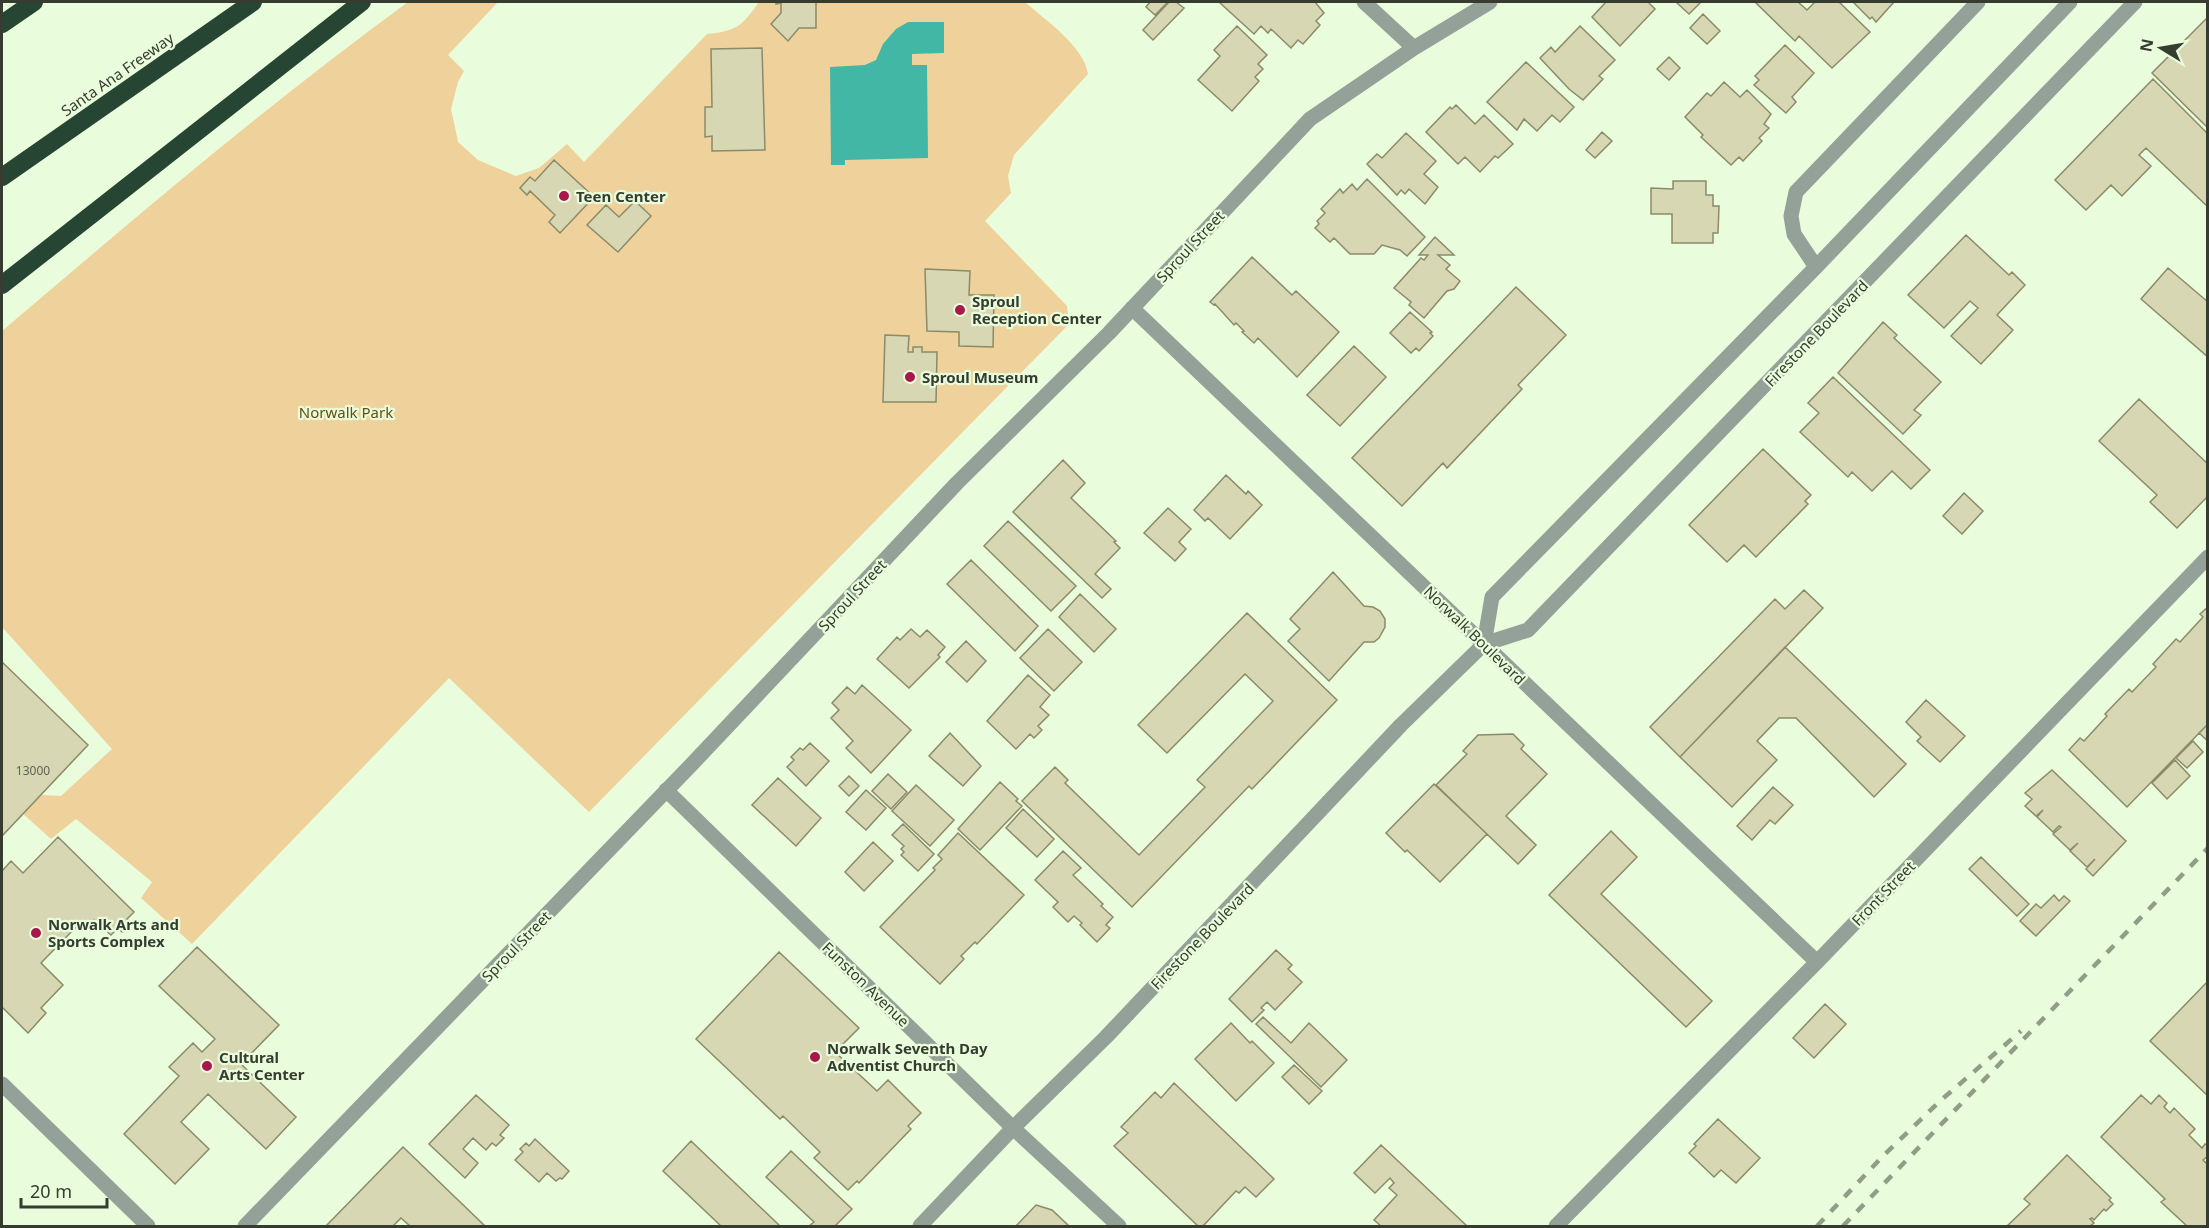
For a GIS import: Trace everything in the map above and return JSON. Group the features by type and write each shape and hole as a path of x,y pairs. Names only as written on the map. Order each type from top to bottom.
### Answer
{"highway":[{"path":"2,24 34,2"},
{"name":"Santa Ana Freeway","path":"2,177 253,2"},
{"path":"2,285 362,2"}],"street":[{"path":"1364,2 1414,48"},
{"name":"Sproul Street","path":"245,1227 666,790 957,483 1109,333 1310,119 1414,48 1490,2"},
{"path":"1816,267 1794,234 1791,216 1796,192 1978,2"},
{"path":"1484,644 1492,597 1816,267 2070,2"},
{"name":"Firestone Boulevard","path":"920,1227 1013,1128 1106,1037 1401,725 1484,644 1528,630 2135,2"},
{"name":"Norwalk Boulevard","path":"1132,308 1817,962"},
{"name":"Front Street","path":"1556,1227 1817,962 2208,557"},
{"name":"Funston Avenue","path":"666,790 1013,1128 1119,1227"},
{"path":"2,1084 148,1227"}],"green space":[{"name":"Norwalk Park","path":"408,2 498,2 448,55 464,71 458,82 451,109 458,142 478,160 516,176 539,168 567,144 584,162 707,34 738,26 759,2 1025,2 1072,44 1085,64 1088,74 1014,155 1008,176 1011,193 985,221 1067,306 1069,324 589,812 449,678 192,944 141,898 152,882 76,819 51,839 21,812 42,795 61,796 112,749 2,627 2,331 253,122"}],"water":[{"path":"908,22 944,22 944,53 912,54 912,65 927,65 928,158 845,160 845,165 831,165 830,67 865,65 876,60 883,44 896,29"}],"building":[{"path":"776,2 816,2 816,28 799,28 788,41 771,24 781,13 781,3 776,4"},
{"path":"1150,2 1168,2 1155,15 1146,7"},
{"path":"1169,2 1176,2 1184,8 1153,40 1143,30"},
{"path":"1219,2 1315,2 1324,13 1316,21 1320,25 1303,44 1298,40 1291,48 1271,29 1268,33 1261,26 1254,34"},
{"path":"1606,2 1651,2 1649,3 1655,9 1620,46 1592,17"},
{"path":"1676,2 1701,2 1689,14"},
{"path":"1755,2 1798,2 1807,10 1815,2 1839,2 1870,32 1832,68 1799,36 1795,41"},
{"path":"1853,2 1894,2 1876,22"},
{"path":"1703,14 1720,31 1707,44 1690,28"},
{"path":"2208,19 2208,128 2152,73"},
{"path":"1237,26 1267,55 1258,64 1263,69 1255,77 1259,81 1232,111 1198,80 1220,56 1214,50"},
{"path":"1580,26 1615,60 1599,76 1603,79 1583,100 1569,89 1540,58 1551,47 1555,52"},
{"path":"1785,45 1814,73 1792,97 1796,102 1786,113 1754,85 1759,80 1755,76"},
{"path":"762,48 765,150 712,151 712,136 705,137 705,107 712,107 711,49"},
{"path":"1669,57 1680,68 1669,80 1657,69"},
{"path":"1526,62 1574,107 1560,122 1552,115 1537,131 1524,119 1517,130 1487,102"},
{"path":"2153,79 2208,134 2208,207 2146,148 2139,155 2151,166 2122,196 2111,185 2086,210 2055,180"},
{"path":"1724,82 1740,97 1747,90 1771,114 1764,124 1769,128 1759,138 1762,141 1743,161 1739,157 1731,165 1701,137 1703,135 1685,117 1707,93 1711,96"},
{"path":"1456,105 1475,124 1484,115 1513,144 1498,158 1495,156 1480,172 1465,157 1458,164 1426,132 1450,107 1452,109"},
{"path":"1602,132 1612,141 1595,158 1586,150"},
{"path":"1406,133 1436,161 1424,174 1438,187 1425,204 1409,189 1405,194 1401,190 1397,195 1367,164 1377,154 1382,158"},
{"name":"Teen Center","path":"554,160 594,197 560,233 549,222 555,215 530,191 527,195 520,188 530,177 535,181"},
{"path":"1367,179 1425,237 1407,256 1400,250 1382,245 1374,254 1350,254 1334,238 1330,242 1315,228 1319,224 1317,221 1325,213 1321,209 1340,189 1343,193 1352,184 1357,190"},
{"path":"1673,181 1706,181 1706,195 1713,195 1713,206 1719,206 1718,233 1713,233 1713,243 1672,243 1672,214 1651,214 1651,188 1673,189"},
{"path":"635,201 651,216 618,252 587,225 606,205 619,217"},
{"path":"1966,235 2009,275 2012,272 2025,285 1997,315 2013,330 1981,364 1951,336 1978,308 1970,301 1944,328 1908,295"},
{"path":"1435,237 1454,255 1438,255 1450,265 1446,269 1460,281 1454,289 1447,291 1424,318 1409,305 1411,302 1394,288 1421,258 1424,260 1428,255 1419,255"},
{"path":"1252,257 1292,295 1296,291 1339,332 1297,377 1258,338 1254,343 1236,323 1234,325 1215,304 1210,302"},
{"path":"2168,268 2208,302 2208,357 2141,299"},
{"name":"Sproul Reception Center","path":"925,269 970,271 969,295 994,295 993,347 959,346 959,332 927,331"},
{"path":"1516,287 1566,335 1518,385 1522,389 1447,468 1443,463 1402,506 1352,458"},
{"path":"1410,312 1432,332 1430,333 1433,336 1419,351 1416,348 1411,353 1390,333"},
{"path":"1883,322 1897,335 1894,338 1941,382 1914,410 1921,415 1903,434 1838,373"},
{"name":"Sproul Museum","path":"885,335 909,336 908,352 913,352 913,347 922,347 922,352 937,352 936,402 883,402"},
{"path":"1354,346 1386,377 1340,426 1307,395"},
{"path":"1833,377 1930,470 1911,489 1892,471 1872,491 1852,472 1848,477 1800,432 1819,413 1808,403"},
{"path":"2139,399 2208,464 2208,496 2177,528 2150,502 2157,495 2099,441"},
{"path":"1763,449 1811,495 1805,501 1808,504 1756,557 1744,545 1727,562 1689,525"},
{"path":"1063,460 1085,483 1071,498 1116,541 1114,542 1120,548 1095,574 1111,589 1102,598 1013,512"},
{"path":"1226,475 1262,505 1230,539 1208,518 1205,521 1194,510"},
{"path":"1964,493 1983,511 1962,534 1943,516"},
{"path":"1168,508 1191,529 1179,542 1186,549 1175,561 1144,533"},
{"path":"1008,521 1076,586 1051,611 984,546"},
{"path":"971,560 1038,626 1015,651 947,584"},
{"path":"1333,572 1364,606 1380,611 1385,619 1385,627 1374,642 1364,642 1329,681 1288,641 1300,629 1290,619"},
{"path":"1804,590 1823,608 1680,757 1650,727 1775,599 1785,609"},
{"path":"1080,594 1116,629 1094,652 1059,617"},
{"path":"2208,607 2208,724 2127,807 2069,750 2080,738 2084,741 2129,689 2132,692 2156,667 2153,664 2176,639 2180,642 2203,617 2200,614"},
{"path":"1247,613 1337,700 1252,789 1249,786 1132,907 1022,801 1055,767 1068,780 1065,783 1139,855 1205,787 1197,780 1273,701 1245,674 1167,753 1138,725"},
{"path":"911,629 920,637 927,630 945,647 938,655 940,657 909,688 877,659 897,637 900,640"},
{"path":"1048,629 1082,662 1054,691 1020,658"},
{"path":"966,641 986,661 967,682 946,662"},
{"path":"1785,647 1906,764 1874,797 1796,718 1779,718 1757,741 1777,760 1732,807 1680,757"},
{"path":"2,662 88,745 2,836"},
{"path":"1028,675 1050,695 1040,707 1049,715 1038,726 1042,730 1034,738 1030,734 1016,749 987,721"},
{"path":"862,685 911,730 871,773 846,748 853,741 831,718 839,710 832,703 847,687 855,694"},
{"path":"1926,700 1965,736 1940,762 1917,741 1921,737 1906,722"},
{"path":"2208,724 2208,741 2199,733"},
{"path":"950,733 981,766 963,786 929,756"},
{"path":"1513,734 1524,745 1521,749 1547,774 1506,816 1536,845 1518,864 1436,785 1467,754 1463,751 1478,735"},
{"path":"2193,741 2203,752 2187,768 2176,758"},
{"path":"810,743 829,761 806,786 787,767 794,760 791,757 800,748 803,750"},
{"path":"2175,760 2190,776 2167,799 2152,783"},
{"path":"2052,770 2126,841 2093,876 2086,869 2095,859 2087,867 2070,851 2078,843 2070,850 2053,834 2061,827 2059,826 2053,832 2037,817 2043,810 2036,816 2025,806 2032,799 2025,793"},
{"path":"888,774 907,792 891,809 872,791"},
{"path":"849,776 859,786 849,796 839,786"},
{"path":"778,778 821,818 796,846 752,805"},
{"path":"1000,782 1022,806 980,850 958,829"},
{"path":"1434,784 1487,834 1440,882 1386,833"},
{"path":"916,785 954,820 930,846 892,811"},
{"path":"1773,787 1793,805 1775,824 1770,820 1752,840 1737,826"},
{"path":"866,790 886,808 866,830 846,812"},
{"path":"1023,809 1054,839 1037,857 1006,828"},
{"path":"903,824 934,854 918,871 901,855 904,852 901,849 904,846 892,835"},
{"path":"1611,831 1637,857 1601,894 1712,1001 1686,1027 1549,895"},
{"path":"958,833 1024,895 977,944 975,942 961,956 964,959 940,984 880,927 935,870 933,868 942,859 938,855"},
{"name":"Norwalk Arts and Sports Complex","path":"58,837 134,912 127,919 130,923 122,932 118,928 111,935 94,920 84,930 78,925 41,963 63,985 41,1008 46,1013 28,1033 2,1007 2,871 11,861 23,873"},
{"path":"873,842 893,861 864,891 845,872"},
{"path":"1063,851 1081,868 1073,875 1113,917 1106,925 1110,928 1097,942 1074,916 1068,922 1053,907 1058,902 1035,880"},
{"path":"1981,857 2029,904 2017,916 1969,869"},
{"path":"2054,895 2059,901 2064,896 2070,901 2036,936 2020,921 2036,904 2041,908"},
{"name":"Cultural Arts Center","path":"197,947 279,1025 241,1064 296,1117 266,1149 208,1094 181,1122 209,1149 175,1184 124,1134 179,1076 169,1067 193,1043 202,1052 215,1039 159,986"},
{"path":"1276,950 1292,965 1288,969 1302,982 1275,1010 1267,1002 1261,1008 1264,1010 1252,1022 1229,999"},
{"path":"779,952 859,1028 835,1052 877,1091 888,1080 921,1113 908,1126 911,1129 859,1183 857,1181 848,1190 814,1158 820,1152 783,1116 780,1119 696,1039"},
{"path":"2208,981 2208,1096 2150,1041"},
{"path":"1825,1004 1846,1024 1814,1058 1793,1038"},
{"path":"1263,1017 1291,1043 1309,1023 1347,1060 1321,1087 1256,1024"},
{"path":"1231,1023 1274,1063 1236,1101 1195,1059"},
{"path":"1294,1065 1322,1091 1309,1104 1282,1077"},
{"path":"1174,1083 1274,1179 1256,1197 1245,1187 1239,1193 1236,1191 1203,1226 1198,1226 1114,1146 1128,1133 1121,1127 1155,1092 1161,1098"},
{"path":"476,1095 509,1125 500,1135 504,1138 496,1146 492,1143 486,1150 473,1138 463,1149 478,1163 465,1178 429,1144"},
{"path":"2141,1095 2151,1104 2159,1095 2167,1103 2164,1107 2170,1113 2174,1108 2195,1129 2189,1135 2202,1148 2205,1144 2208,1146 2208,1156 2203,1160 2208,1165 2208,1226 2187,1226 2161,1202 2165,1199 2101,1137"},
{"path":"1718,1119 1760,1158 1736,1183 1721,1170 1714,1177 1689,1153 1696,1146 1694,1144"},
{"path":"535,1139 569,1171 562,1179 556,1181 547,1173 539,1182 515,1160 523,1152 520,1149 526,1143 529,1146"},
{"path":"691,1141 780,1226 721,1226 663,1171"},
{"path":"1381,1145 1467,1226 1381,1226 1374,1220 1397,1195 1389,1188 1394,1183 1390,1178 1375,1193 1354,1173"},
{"path":"403,1147 485,1226 410,1226 401,1218 393,1226 326,1226"},
{"path":"791,1151 852,1209 835,1226 809,1226 814,1222 766,1177"},
{"path":"2067,1155 2111,1198 2109,1200 2113,1204 2106,1211 2104,1209 2094,1220 2090,1219 2094,1223 2090,1226 2007,1226 2030,1204 2024,1199"},
{"path":"1036,1205 1052,1210 1069,1226 1016,1226"}],"railway":[{"path":"1843,1226 2208,848"},
{"path":"1817,1226 1883,1156 1940,1101 2021,1031"}],"place":[{"name":"Teen Center","path":"564,196"},
{"name":"Sproul Reception Center","path":"960,310"},
{"name":"Sproul Museum","path":"910,377"},
{"name":"Norwalk Arts and Sports Complex","path":"36,933"},
{"name":"Norwalk Seventh Day Adventist Church","path":"815,1057"},
{"name":"Cultural Arts Center","path":"207,1066"}]}
